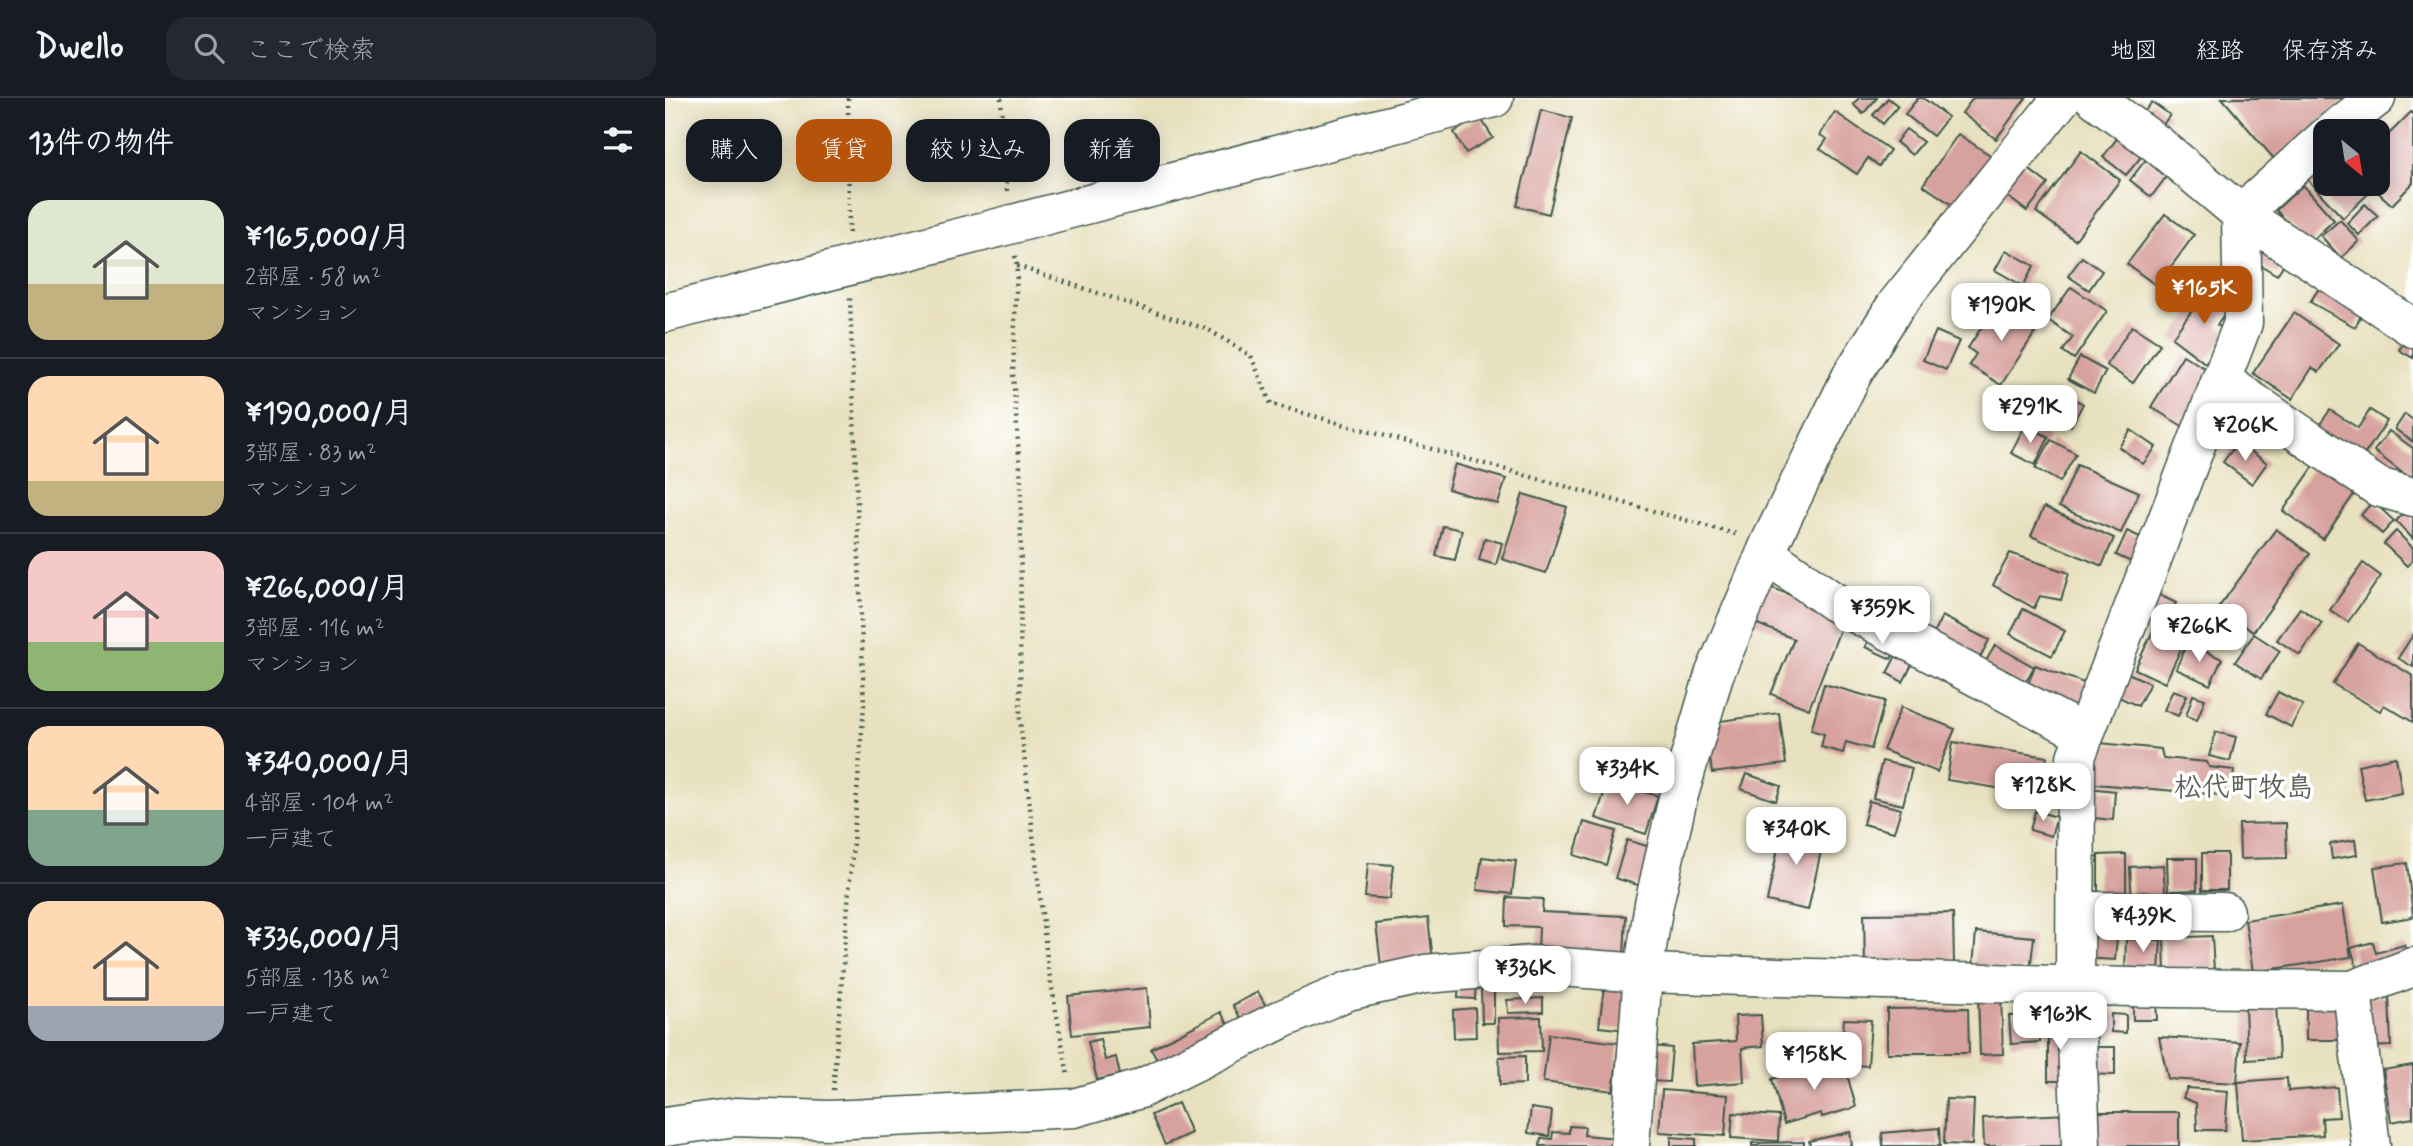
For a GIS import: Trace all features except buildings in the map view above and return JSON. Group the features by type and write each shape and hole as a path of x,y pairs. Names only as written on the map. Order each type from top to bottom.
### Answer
{"street":[{"path":"665,313 1494,98"},
{"path":"1630,1146 1643,973 1654,904 1685,774 1714,675 1768,548 1852,375 1896,305 2061,98"},
{"path":"2094,98 2157,144 2241,214 2413,328"},
{"path":"2349,119 2376,98"},
{"path":"2081,1146 2075,985 2076,757 2243,323 2241,214 2313,149"},
{"path":"2221,380 2378,487 2413,497"},
{"path":"1768,548 1834,602 2085,734"},
{"path":"2077,911 2225,912"},
{"path":"665,1127 736,1117 832,1133 1074,1108 1140,1089 1282,1019 1348,991 1425,974 1532,965 1643,973 2352,990 2413,967"},
{"path":"2352,990 2371,1146"}],"path":[{"path":"832,1133 864,706 849,267 848,98"},
{"path":"1001,98 1009,225"},
{"path":"1074,1108 1048,967 1020,719 1021,484 1013,374 1017,266 1209,330 1251,356 1271,404 1768,548"}],"district":[{"name":"松代町牧島","path":"2244,788"}]}
